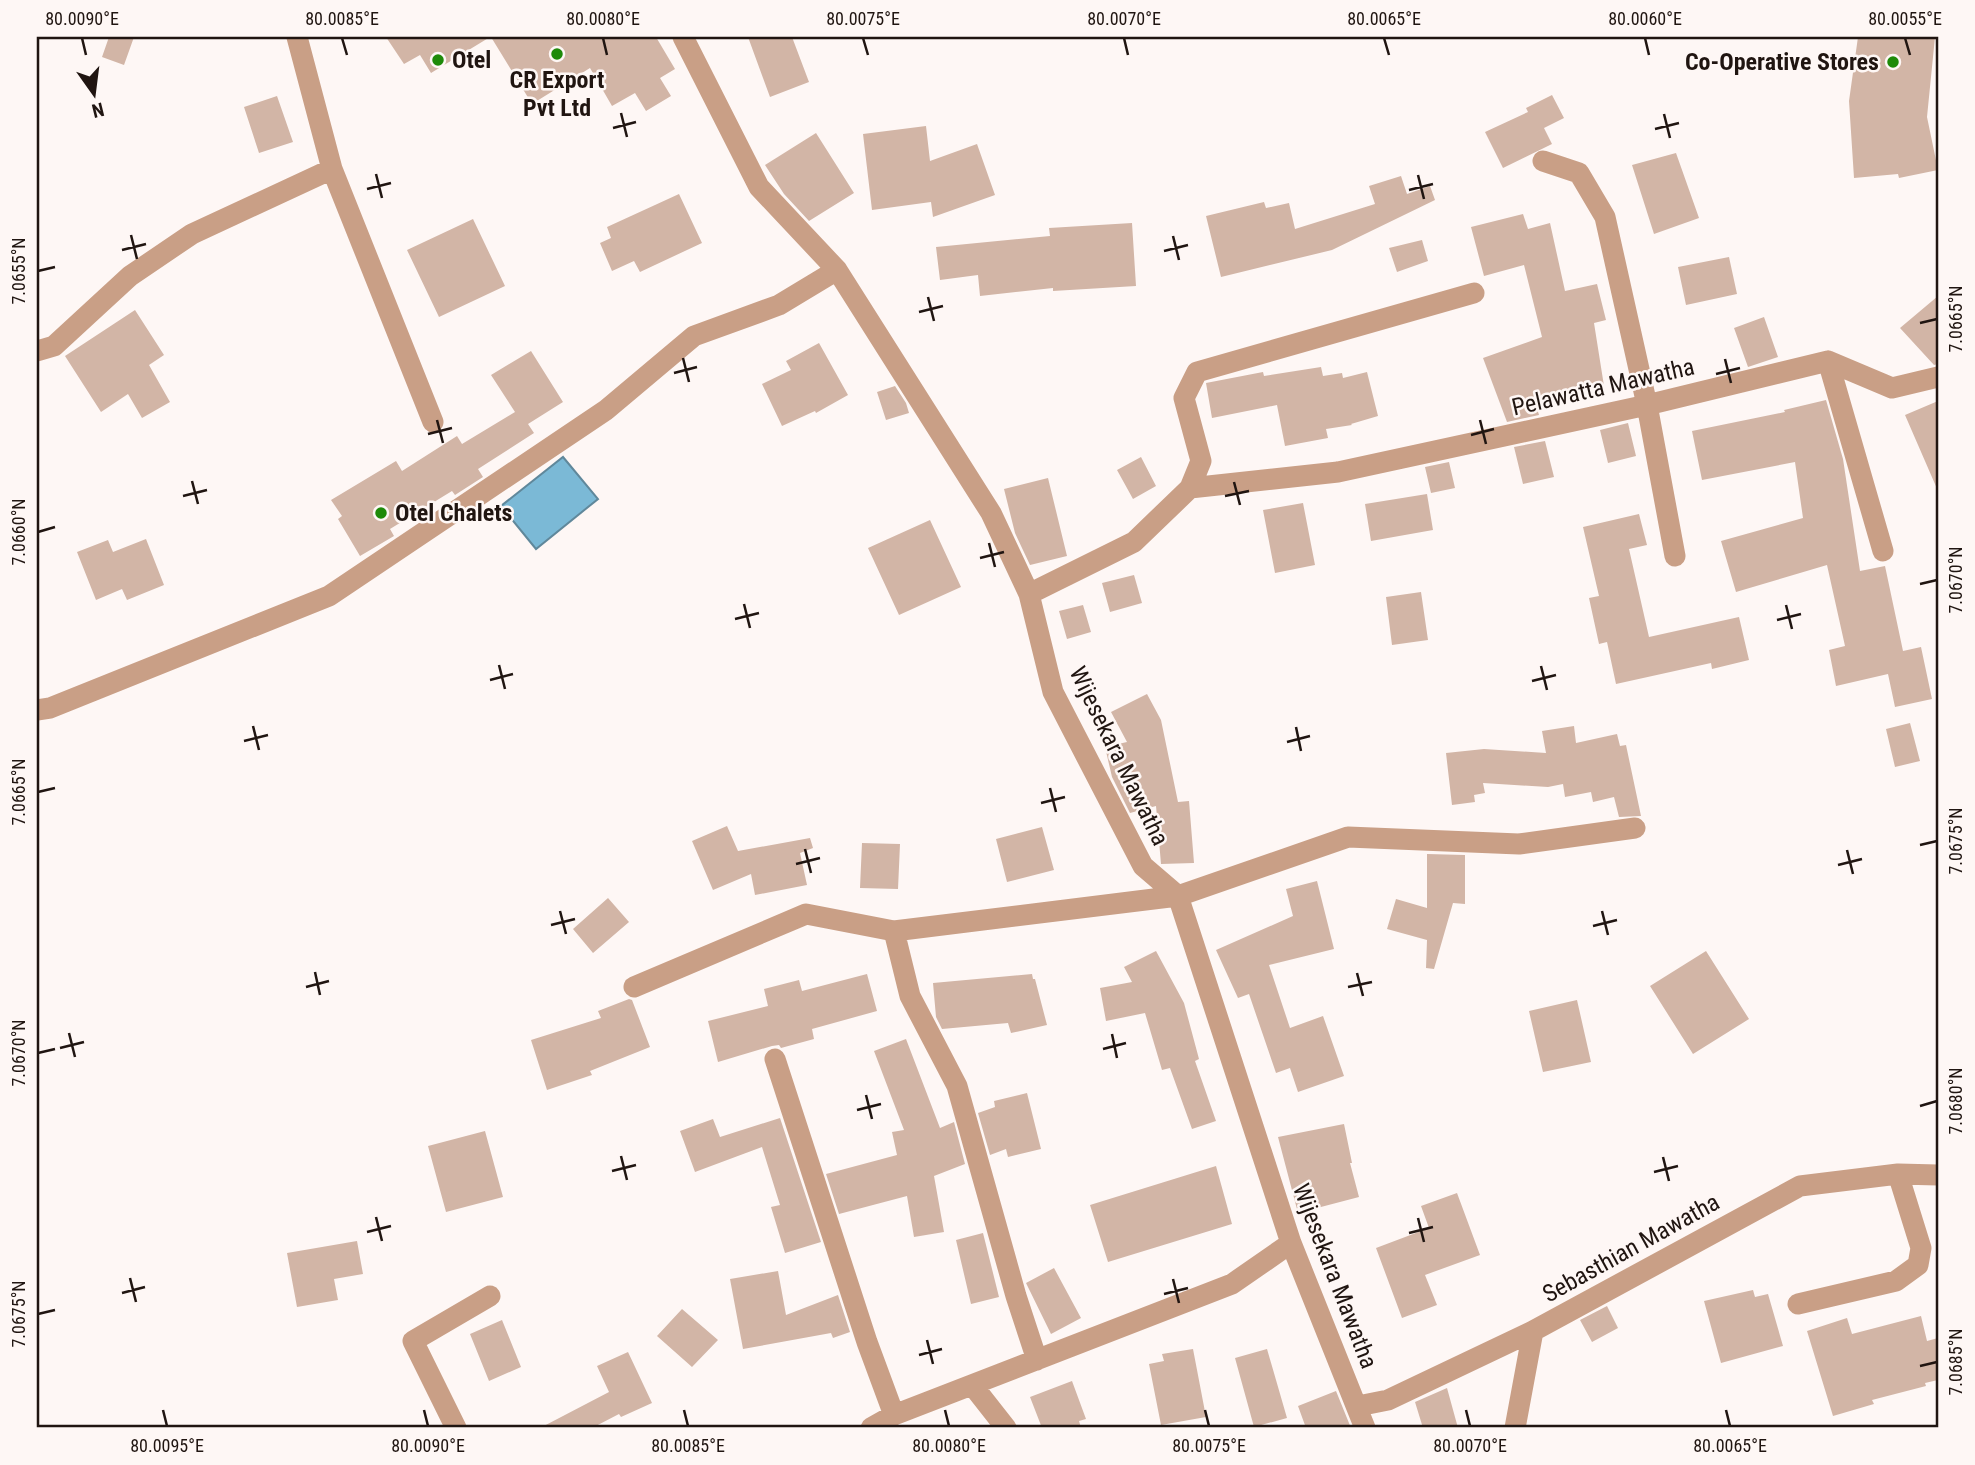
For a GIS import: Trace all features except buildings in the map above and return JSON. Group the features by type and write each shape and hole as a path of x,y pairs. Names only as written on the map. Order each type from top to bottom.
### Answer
{"street":[{"path":"297,37 332,169 433,422"},
{"name":"Wijesekara Mawatha","path":"683,37 759,187 837,270 991,513 1029,594 1053,692 1143,866 1178,896 1291,1243 1365,1428"},
{"path":"1543,161 1579,173 1605,217 1647,405 1675,556"},
{"path":"37,351 54,346 130,276 192,234 332,169"},
{"path":"37,710 50,708 329,596 606,410 694,336 779,305 837,270"},
{"path":"1029,594 1134,542 1190,488 1201,461 1184,398 1196,372 1474,293"},
{"path":"1828,362 1892,388 1938,377"},
{"path":"1828,362 1883,551"},
{"name":"Pelawatta Mawatha","path":"1190,488 1338,472 1647,405 1828,362"},
{"path":"634,987 806,914 894,931 1178,896 1348,837 1519,844 1635,828"},
{"path":"894,931 911,996 957,1086 1012,1282 1037,1360"},
{"path":"775,1059 867,1342 894,1415"},
{"path":"1798,1304 1896,1281 1918,1265 1922,1248 1898,1174"},
{"name":"Sebasthian Mawatha","path":"1358,1406 1388,1400 1533,1331 1800,1186 1898,1174 1938,1175"},
{"path":"871,1428 894,1415 1232,1284 1291,1243"},
{"path":"456,1428 413,1341 490,1296"},
{"path":"1515,1428 1533,1331"},
{"path":"973,1386 1006,1428"}],"water":[{"path":"563,457 598,499 536,549 501,506"}],"place":[{"name":"CR Export Pvt Ltd","path":"557,54"},
{"name":"Otel","path":"438,60"},
{"name":"Co-Operative Stores","path":"1893,62"},
{"name":"Otel Chalets","path":"381,513"}]}
